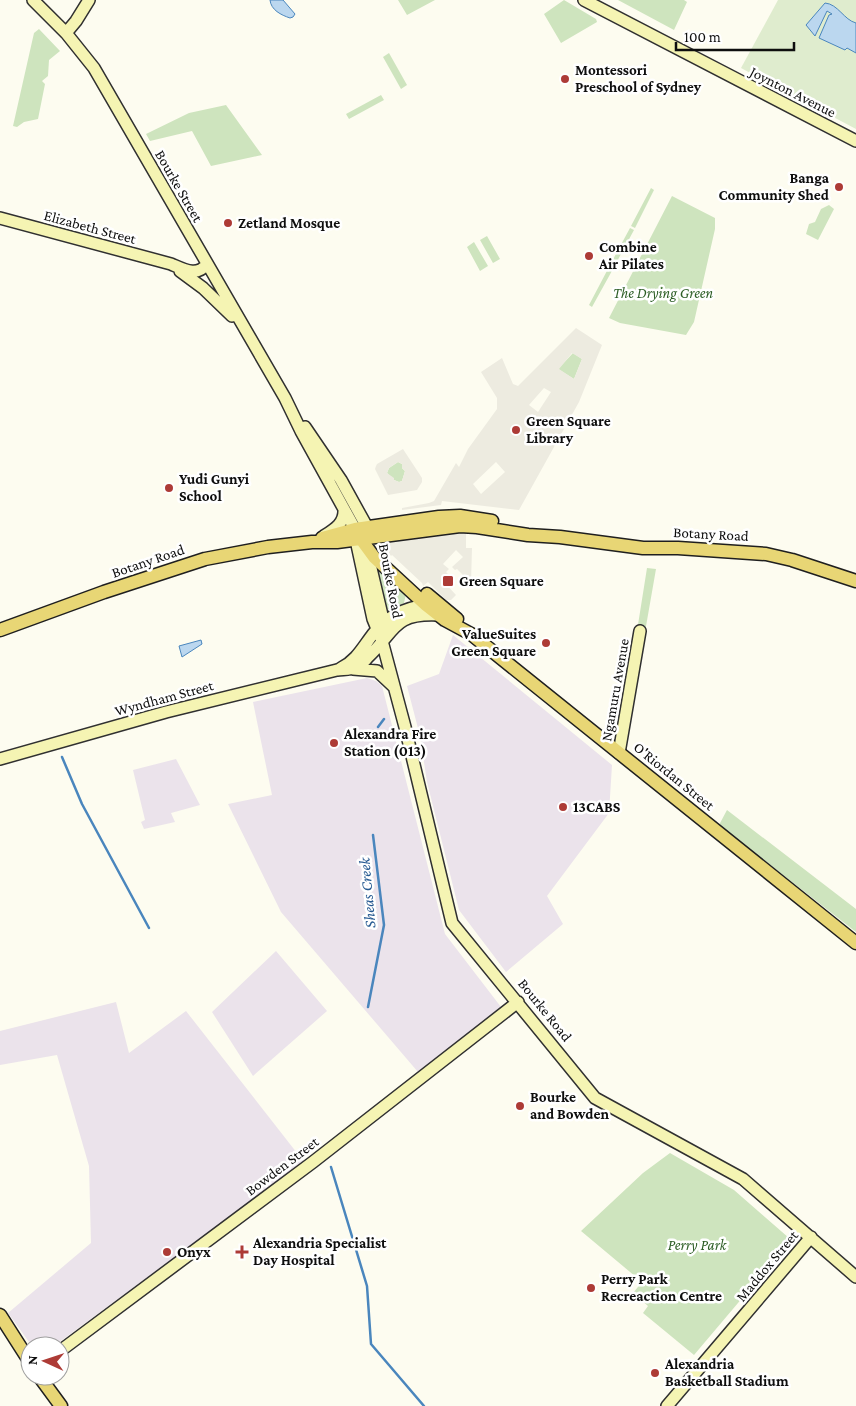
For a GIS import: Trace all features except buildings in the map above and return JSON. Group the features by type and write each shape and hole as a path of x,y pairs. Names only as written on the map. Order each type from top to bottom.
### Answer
{"main road":[{"name":"Botany Road","path":"0,630 104,592 205,559 268,547 312,542 327,536 363,537 439,517 460,516 532,528 560,537 643,548 678,548 766,554 792,560 856,581"},
{"path":"363,537 426,605"},
{"name":"O'Riordan Street","path":"363,537 384,554 441,612 471,634 856,943"},
{"name":"O'Riordan Street","path":"426,605 436,605 441,612"},
{"path":"0,1315 20,1346"},
{"path":"46,1386 61,1406"}],"street":[{"name":"Bourke Street","path":"33,0 66,33 94,68 285,398 344,509 363,537"},
{"path":"66,33 76,22 89,0"},
{"name":"Joynton Avenue","path":"584,0 856,141"},
{"name":"Elizabeth Street","path":"0,218 171,264 208,264"},
{"name":"Elizabeth Street","path":"171,264 203,288 246,330"},
{"name":"Bourke Street","path":"285,398 341,480 363,537"},
{"path":"312,542 338,526 344,517 344,509"},
{"name":"Bourke Road","path":"363,537 382,641 452,923 595,1098 743,1179 856,1276"},
{"name":"Wyndham Street","path":"337,670 355,658 380,627 402,611 426,605"},
{"path":"351,669 361,664 393,628 405,620 416,616 441,612"},
{"name":"Ngamuru Avenue","path":"619,753 640,631"},
{"name":"Wyndham Street","path":"0,759 166,712 337,670 377,671 394,688"},
{"name":"Bowden Street","path":"70,1344 313,1162 518,1002"},
{"name":"Maddox Street","path":"667,1406 811,1237"}],"shaded area":[{"path":"576,328 602,345 579,402 519,510 442,501 441,505 402,510 402,508 434,501 456,463 459,467 468,449 497,409 497,398 481,372 502,358 513,384 518,386","holes":["572,353 582,359 574,379 559,369","544,388 551,392 538,412 529,405","496,462 505,472 481,494 473,484"]},
{"path":"403,449 422,478 422,482 417,490 388,495 375,469 377,464","holes":["398,462 402,464 402,468 405,471 402,481 399,482 387,473 389,468"]},
{"path":"466,530 466,548 472,548 471,583 457,569 455,570 452,567 463,557 456,550 443,564 449,569 446,572 449,575 444,579 444,582 456,595 451,600 446,600 428,582 423,586 422,583 391,556 385,547 386,542"},
{"path":"453,635 612,765 609,813 547,896 563,924 506,972 459,910 427,782 420,736 407,686 439,674"},
{"path":"367,678 376,681 382,686 445,934 501,1007 418,1072 281,912 228,804 272,795 253,702"},
{"path":"176,759 200,805 171,813 175,822 144,829 141,822 145,820 133,770"},
{"path":"276,951 327,1011 253,1076 212,1012"},
{"path":"116,1002 129,1053 186,1011 304,1162 68,1336 25,1336 8,1313 91,1243 89,1166 57,1055 0,1065 0,1031"}],"green space":[{"path":"398,0 435,0 407,15"},
{"path":"564,0 596,19 597,22 561,43 544,14"},
{"path":"618,0 684,0 687,2 674,30"},
{"path":"778,0 856,0 856,129 741,68"},
{"path":"39,29 60,51 49,60 48,76 42,81 45,84 38,119 24,122 17,127 13,126 34,33"},
{"path":"389,53 407,85 401,89 383,57"},
{"path":"381,95 384,100 349,119 346,114"},
{"path":"226,105 262,155 211,166 192,131 150,141 146,134 189,113"},
{"path":"651,188 654,190 635,228 631,226"},
{"name":"The Drying Green","path":"672,196 715,218 715,229 694,322 686,335 620,323 609,318"},
{"path":"829,205 834,209 818,240 806,234 809,224 815,222 821,209"},
{"path":"630,228 634,230 614,267 610,265"},
{"path":"487,236 500,259 493,263 480,240"},
{"path":"474,242 488,266 480,271 467,247"},
{"path":"609,267 613,269 592,307 589,305"},
{"path":"573,353 582,359 574,379 558,369"},
{"path":"398,462 402,464 402,468 405,471 402,481 399,482 387,473 389,468"},
{"path":"647,568 656,569 645,632 637,631"},
{"path":"378,569 406,594 404,603 390,610 386,608"},
{"path":"727,810 856,909 856,932 719,825"},
{"name":"Perry Park","path":"670,1153 734,1190 789,1238 787,1245 694,1355 643,1313 648,1306 633,1293 642,1282 581,1231 643,1173"}],"water":[{"path":"270,0 283,0 295,14 290,18 280,14 272,7"},
{"path":"825,3 834,6 848,19 856,23 856,53 819,38 829,15 832,14 827,11 815,36 806,25"},
{"path":"201,640 202,644 182,657 179,646"}],"waterway":[{"name":"Sheas Creek","path":"378,727 384,719"},
{"path":"62,757 82,804 149,928"},
{"name":"Sheas Creek","path":"368,1007 384,925 373,835"},
{"name":"Sheas Creek","path":"331,1167 367,1286 371,1344 424,1406"}],"place":[{"name":"Montessori Preschool of Sydney","path":"565,79"},
{"name":"Banga Community Shed","path":"839,187"},
{"name":"Zetland Mosque","path":"228,223"},
{"name":"Combine Air Pilates","path":"589,256"},
{"name":"Green Square Library","path":"516,430"},
{"name":"Yudi Gunyi School","path":"169,488"},
{"name":"Green Square","path":"448,581"},
{"name":"ValueSuites Green Square","path":"546,643"},
{"name":"Alexandra Fire Station (013)","path":"334,743"},
{"name":"13CABS","path":"563,807"},
{"name":"Bourke and Bowden","path":"520,1106"},
{"name":"Onyx","path":"167,1252"},
{"name":"Alexandria Specialist Day Hospital","path":"242,1252"},
{"name":"Perry Park Recreaction Centre","path":"591,1288"},
{"name":"Alexandria Basketball Stadium","path":"655,1373"}]}
